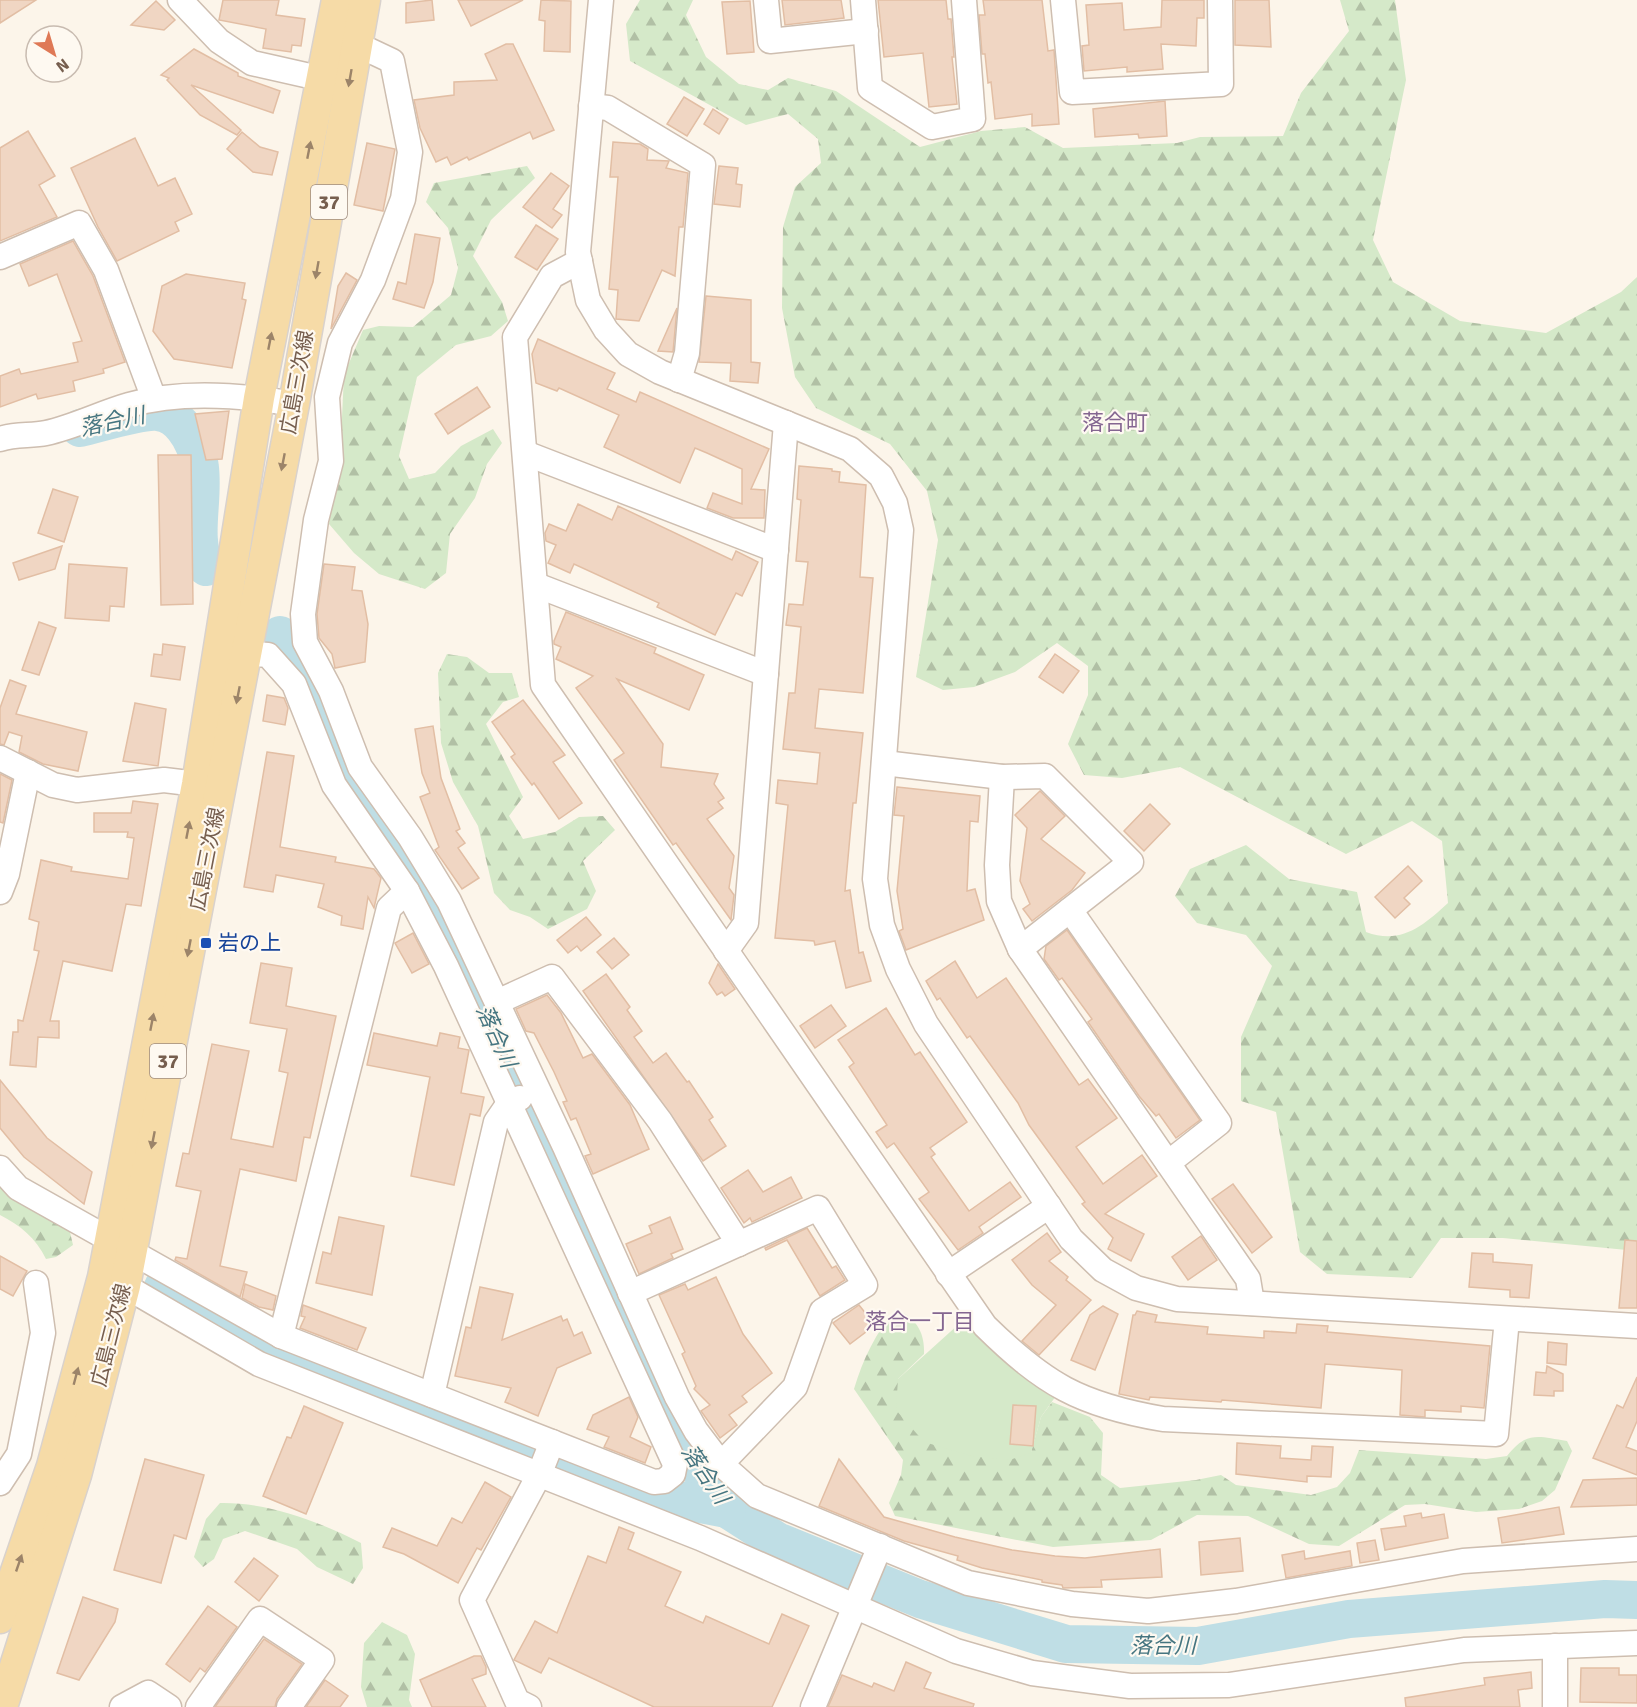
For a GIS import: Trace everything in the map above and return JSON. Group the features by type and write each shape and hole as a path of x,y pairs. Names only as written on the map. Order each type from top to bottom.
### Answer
{"main road":[{"name":"広島三次線","path":"2,1707 9,1659 76,1475 121,1246 232,652 259,398 337,0"},
{"name":"広島三次線","path":"121,1246 197,784 294,405 365,0"},
{"name":"広島三次線","path":"0,1618 114,1281"}],"street":[{"path":"180,0 219,40 252,63 323,79"},
{"path":"601,0 578,252 588,300 606,330 628,354 679,380 850,449 881,476 896,503 901,530 875,879 882,925 898,969 926,1024 1071,1239 1103,1270 1136,1288 1177,1299 1637,1326"},
{"path":"766,0 770,40 866,31"},
{"path":"864,0 870,88 932,127 973,119 964,0"},
{"path":"1063,0 1072,92 1221,84 1220,0"},
{"path":"0,1168 18,1188 281,1336 654,1482 664,1481 673,1474 675,1464 524,1096 497,1002 449,901 410,837 360,767 331,691 304,642 303,614 316,520 332,461 327,397 340,343 373,280 403,199 410,152 392,61 356,44"},
{"path":"591,106 608,108 703,165 687,353 679,380"},
{"path":"0,257 79,223 106,270 154,399"},
{"path":"580,261 552,276 515,337 543,685 985,1326 1021,1361 1062,1390 1120,1412 1163,1419 1496,1434 1507,1318"},
{"path":"0,439 46,433 154,399 223,396 259,398 294,405"},
{"path":"726,951 746,923 786,423"},
{"path":"525,453 776,550"},
{"path":"536,585 766,674"},
{"path":"232,652 268,655 294,684 334,785 407,891 446,966 524,1096 630,1293 676,1397 696,1431 722,1464 757,1496 878,1552 968,1583 1072,1604 1148,1611 1236,1601 1463,1561 1637,1549"},
{"path":"0,758 53,785 77,790 164,780 197,784"},
{"path":"884,763 1002,777 1045,776 1131,862 1020,949"},
{"path":"0,892 28,772"},
{"path":"1002,777 997,865 999,901 1020,949 1248,1279 1252,1303"},
{"path":"281,1336 389,908 407,891"},
{"path":"1070,910 1219,1123 1168,1163"},
{"path":"497,1002 552,977 660,1121 740,1244"},
{"path":"432,1395 496,1122 524,1096"},
{"path":"948,1274 1049,1206"},
{"path":"630,1293 818,1208 865,1285 822,1311 795,1387 722,1464"},
{"path":"114,1281 259,1364 857,1602 956,1651 1032,1673 1231,1696 1464,1650 1637,1643"},
{"path":"0,1482 19,1454 43,1334 36,1283"},
{"path":"529,1707 517,1701 472,1600 539,1475 552,1442"},
{"path":"19,1454 52,1466"},
{"path":"813,1707 878,1552"},
{"path":"198,1707 260,1619 322,1660 290,1707"},
{"path":"1555,1646 1555,1707"},
{"path":"122,1707 148,1693 169,1707"}],"green space":[{"path":"640,0 693,0 686,15 706,57 739,84 768,90 788,78 836,91 920,147 981,131 1025,127 1063,148 1177,143 1200,137 1283,136 1301,93 1349,31 1340,0 1395,0 1406,80 1373,240 1393,282 1460,321 1546,333 1621,292 1637,277 1637,1251 1503,1238 1441,1238 1412,1278 1327,1274 1300,1252 1276,1112 1241,1101 1241,1037 1272,966 1246,935 1197,923 1175,896 1190,869 1246,845 1289,879 1357,892 1366,932 1390,936 1401,935 1420,926 1448,903 1442,841 1412,821 1346,854 1180,767 1122,778 1084,775 1068,744 1088,695 1088,666 1057,643 1015,672 974,687 943,690 916,677 938,540 927,491 890,444 816,408 795,377 782,308 783,227 795,187 821,163 818,139 788,114 746,125 630,61 626,24"},
{"path":"527,166 535,178 491,220 473,256 502,302 508,321 491,336 456,345 417,377 399,456 409,479 435,473 461,446 493,429 502,443 487,464 475,498 450,534 446,573 425,589 379,574 354,553 329,524 341,438 344,375 363,330 379,326 413,327 451,295 458,268 448,228 426,202 434,183"},
{"path":"447,654 467,657 489,673 512,673 519,697 503,702 486,724 523,797 509,816 523,839 555,832 579,817 603,816 615,830 583,861 596,891 587,909 548,929 530,917 510,910 494,893 478,826 453,782 441,743 438,673"},
{"path":"0,1184 70,1232 73,1245 56,1257 46,1259 27,1233 0,1215"},
{"path":"896,1309 914,1321 921,1332 924,1346 924,1354 898,1379 1031,1452 1041,1417 1052,1402 1090,1417 1103,1433 1101,1475 1120,1488 1221,1475 1236,1485 1311,1495 1337,1487 1350,1473 1359,1450 1486,1459 1507,1456 1521,1442 1540,1437 1567,1441 1572,1451 1555,1490 1542,1501 1519,1509 1476,1512 1425,1504 1405,1505 1339,1546 1309,1544 1248,1516 1197,1515 1151,1540 1053,1547 895,1516 889,1503 901,1475 903,1460 854,1389 871,1346"},
{"path":"970,1314 1058,1393 1041,1417 1031,1453 1009,1460 972,1456 924,1442 896,1410 898,1379"},
{"path":"220,1503 274,1509 310,1520 345,1535 361,1543 363,1568 353,1584 317,1567 297,1549 245,1531 223,1539 214,1559 203,1567 194,1557 206,1519"},
{"path":"382,1622 407,1635 415,1654 409,1700 412,1707 367,1707 361,1687 364,1643"}],"building":[{"path":"0,0 36,0 0,23"},
{"path":"223,0 279,0 276,15 305,19 301,46 292,45 291,52 263,48 266,29 219,20"},
{"path":"432,0 434,20 406,23 406,3"},
{"path":"458,0 523,0 471,26"},
{"path":"541,0 571,1 570,52 544,51 545,21 539,20"},
{"path":"782,0 841,0 844,18 785,25"},
{"path":"878,0 946,0 948,19 951,19 957,104 929,107 923,53 884,57"},
{"path":"983,0 1042,0 1048,51 1054,50 1059,124 1032,126 1032,114 995,119 991,82 988,83 985,54 982,54 979,15 985,15"},
{"path":"1162,0 1204,0 1204,18 1197,18 1196,46 1161,44 1163,69 1127,72 1127,67 1084,71 1082,46 1089,45 1086,5 1122,3 1124,30 1161,27"},
{"path":"1235,0 1269,0 1271,47 1235,45"},
{"path":"156,1 175,20 164,30 131,25"},
{"path":"750,1 754,52 727,54 722,2"},
{"path":"506,44 513,44 554,130 533,139 530,132 469,160 467,157 451,165 447,157 436,162 420,128 414,100 454,95 454,82 497,80 485,54"},
{"path":"194,49 238,73 238,76 280,91 273,113 191,85 241,130 237,135 200,115 167,80 169,78 161,75"},
{"path":"684,97 704,109 687,136 667,124"},
{"path":"1165,101 1167,136 1139,138 1138,134 1095,137 1093,109"},
{"path":"713,109 728,119 719,134 704,124"},
{"path":"28,131 55,176 39,185 57,217 0,241 0,148"},
{"path":"242,132 260,147 278,152 272,175 253,172 227,149"},
{"path":"135,138 158,186 175,178 192,214 175,222 179,231 117,261 98,227 71,168"},
{"path":"613,142 640,144 648,149 647,160 669,161 666,168 688,173 683,227 679,227 675,276 662,270 639,321 616,319 618,290 609,289 618,177 610,177"},
{"path":"367,143 395,149 383,211 354,205"},
{"path":"719,166 738,168 736,184 742,185 740,207 714,204"},
{"path":"551,173 569,186 553,209 562,215 552,228 523,207"},
{"path":"536,225 558,239 537,270 515,257"},
{"path":"415,234 440,238 433,282 424,308 393,299 398,282 406,284"},
{"path":"73,241 93,276 125,362 103,369 104,373 73,381 75,391 38,399 36,394 0,407 0,376 19,369 21,374 78,362 73,343 82,341 57,274 29,286 20,264"},
{"path":"346,273 357,280 331,329 338,286"},
{"path":"186,274 245,283 242,299 246,300 232,368 174,359 153,331 162,286"},
{"path":"706,296 751,300 751,362 760,363 758,383 730,381 731,363 699,362"},
{"path":"677,308 673,352 658,351"},
{"path":"538,339 615,373 607,389 636,402 640,392 769,449 751,489 765,490 764,518 733,518 707,508 713,493 742,504 742,469 707,453 695,448 680,483 604,447 619,415 559,388 557,391 536,383 532,354"},
{"path":"477,387 490,407 448,434 435,414"},
{"path":"229,411 222,459 206,460 195,414"},
{"path":"158,455 191,455 193,604 161,605"},
{"path":"799,466 832,469 832,471 840,472 839,482 866,485 860,577 873,578 863,693 819,689 815,728 863,733 856,803 853,803 845,891 850,890 859,953 863,952 871,981 846,988 835,941 815,945 814,941 775,938 788,805 776,803 778,780 817,784 820,753 783,749 789,693 795,693 801,627 786,625 789,604 803,605 808,562 796,561 801,500 797,499"},
{"path":"53,489 78,497 64,542 38,533"},
{"path":"578,504 612,520 618,506 732,560 736,551 758,562 742,596 736,593 715,635 657,607 659,603 574,564 570,573 548,563 556,545 546,541 545,533 549,524 566,531"},
{"path":"62,546 55,569 19,580 13,563"},
{"path":"69,564 127,568 124,607 110,606 109,621 65,618"},
{"path":"324,564 355,567 352,590 362,591 368,624 365,662 335,668 332,654 319,638 317,614"},
{"path":"566,612 656,648 654,653 704,675 689,710 617,679 663,744 661,767 718,774 714,784 724,798 718,802 723,808 707,819 734,856 729,888 734,895 731,920 676,843 673,845 614,760 624,753 576,688 593,676 556,659 561,647 554,644 554,641"},
{"path":"39,622 56,628 39,675 22,670"},
{"path":"163,644 185,647 180,680 151,676 154,654 162,655"},
{"path":"1055,654 1079,671 1063,693 1039,677"},
{"path":"10,680 26,686 16,714 87,732 78,771 43,764 19,752 22,736 9,732 4,745 0,744 0,708"},
{"path":"267,695 284,698 288,708 285,725 263,721"},
{"path":"523,700 565,755 553,762 582,803 559,819 534,783 532,785 511,757 515,754 492,722"},
{"path":"135,703 166,709 158,766 123,761"},
{"path":"433,726 441,778 460,829 456,831 465,843 458,848 479,878 462,889 435,850 439,847 420,797 430,793 422,773 415,729"},
{"path":"267,752 294,756 280,847 336,857 335,862 374,869 381,878 374,908 368,897 363,929 341,925 342,916 318,907 324,884 276,875 273,892 244,887"},
{"path":"0,774 12,780 3,823 0,822"},
{"path":"897,787 980,796 978,822 970,821 967,891 975,889 984,920 906,950 899,931 903,929 897,891 904,816 894,815"},
{"path":"1040,791 1065,816 1041,839 1085,873 1072,890 1032,921 1023,909 1030,904 1020,881 1027,828 1015,815"},
{"path":"133,801 158,804 141,906 126,904 112,971 63,961 50,1021 59,1021 59,1038 38,1037 36,1067 10,1065 13,1032 18,1032 18,1020 23,1021 39,951 34,950 39,922 29,919 41,860 72,867 71,871 128,879 134,838 127,837 128,832 94,832 94,813 131,813"},
{"path":"1150,804 1170,824 1144,851 1124,831"},
{"path":"1408,866 1422,881 1404,898 1410,904 1395,918 1375,897"},
{"path":"586,917 601,935 581,951 577,946 568,953 557,940"},
{"path":"1067,930 1200,1120 1176,1138 1159,1114 1156,1116 1139,1096 1088,1022 1092,1019 1062,978 1059,980 1044,959 1046,946"},
{"path":"413,933 429,964 412,973 395,943"},
{"path":"614,938 629,955 612,969 597,952"},
{"path":"955,961 977,998 1006,978 1079,1085 1088,1079 1117,1118 1076,1147 1103,1184 1142,1155 1157,1176 1105,1214 1144,1234 1131,1261 1108,1249 1113,1238 1082,1204 1085,1202 1029,1125 1018,1103 970,1036 967,1038 940,998 937,1000 926,981"},
{"path":"261,963 292,968 286,1006 336,1016 310,1138 304,1137 296,1181 240,1169 220,1266 247,1272 240,1297 175,1260 176,1257 187,1259 201,1191 176,1186 183,1153 189,1154 212,1044 249,1051 231,1139 273,1147 288,1073 279,1071 287,1029 250,1023"},
{"path":"718,964 735,989 725,996 722,992 717,995 709,983"},
{"path":"606,974 630,1007 627,1010 642,1031 634,1037 653,1063 666,1053 687,1082 689,1081 713,1117 709,1120 726,1146 703,1161 583,991"},
{"path":"547,995 561,1013 583,1058 592,1054 630,1105 649,1149 593,1174 585,1156 591,1154 576,1118 571,1120 563,1102 567,1101 554,1072 534,1033 526,1031 516,1009"},
{"path":"831,1005 846,1026 815,1048 800,1026"},
{"path":"886,1008 915,1055 920,1052 967,1122 930,1148 935,1154 931,1157 969,1211 1010,1182 1021,1197 979,1227 983,1233 958,1250 919,1199 929,1192 894,1143 887,1148 876,1132 887,1125 849,1067 854,1063 838,1040"},
{"path":"374,1033 437,1046 440,1033 460,1037 458,1048 469,1050 461,1093 484,1097 480,1116 470,1114 454,1185 411,1176 430,1077 367,1065"},
{"path":"0,1080 47,1138 92,1172 84,1204 24,1157 0,1128"},
{"path":"748,1170 763,1192 791,1177 802,1198 752,1222 750,1218 744,1223 721,1188"},
{"path":"1233,1184 1272,1237 1252,1253 1212,1199"},
{"path":"339,1217 384,1226 372,1295 316,1283 323,1252 331,1254"},
{"path":"670,1217 683,1249 671,1254 673,1258 639,1274 626,1244 652,1233 649,1226"},
{"path":"807,1228 832,1268 836,1266 845,1280 820,1296 787,1240 766,1250 765,1248"},
{"path":"1047,1233 1061,1252 1049,1261 1068,1277 1066,1280 1091,1300 1039,1355 1022,1341 1056,1305 1032,1285 1012,1260"},
{"path":"1201,1236 1217,1260 1188,1280 1172,1257"},
{"path":"1625,1240 1637,1241 1637,1308 1619,1308"},
{"path":"1472,1253 1493,1254 1493,1262 1532,1265 1529,1298 1510,1297 1510,1290 1469,1287"},
{"path":"0,1256 27,1271 13,1296 0,1289"},
{"path":"716,1277 743,1334 772,1373 742,1396 747,1402 729,1415 737,1425 720,1438 701,1411 710,1405 694,1389 696,1386 682,1354 685,1352 659,1295 685,1284 688,1290"},
{"path":"245,1284 276,1296 273,1310 259,1307 242,1298"},
{"path":"480,1287 513,1294 502,1340 561,1316 563,1321 567,1319 574,1336 582,1332 591,1353 557,1368 538,1416 505,1402 511,1388 455,1376 466,1327 471,1328"},
{"path":"303,1305 366,1328 357,1350 300,1328 305,1317 301,1316"},
{"path":"859,1305 875,1325 850,1344 833,1323"},
{"path":"1103,1306 1118,1314 1095,1370 1071,1360 1090,1315"},
{"path":"1137,1311 1157,1315 1155,1322 1208,1327 1207,1334 1264,1338 1264,1331 1296,1333 1297,1324 1328,1326 1327,1332 1490,1346 1484,1408 1461,1406 1461,1412 1425,1410 1425,1417 1400,1415 1402,1370 1325,1364 1321,1408 1222,1400 1221,1402 1150,1397 1149,1400 1119,1394 1133,1315"},
{"path":"1548,1342 1567,1344 1566,1365 1547,1363"},
{"path":"1547,1366 1563,1374 1563,1391 1554,1391 1554,1396 1534,1395 1536,1372 1546,1373"},
{"path":"1637,1377 1637,1421 1626,1447 1637,1451 1637,1475 1593,1458 1617,1405 1623,1408"},
{"path":"629,1397 638,1417 630,1437 651,1447 645,1463 604,1447 609,1437 587,1429 593,1415"},
{"path":"1013,1405 1036,1406 1033,1446 1010,1444"},
{"path":"304,1406 343,1423 306,1514 263,1496 287,1437 291,1438"},
{"path":"1237,1443 1281,1446 1280,1458 1311,1460 1312,1446 1333,1447 1331,1477 1307,1476 1307,1482 1236,1474"},
{"path":"145,1459 204,1475 186,1539 174,1535 161,1583 114,1570"},
{"path":"839,1459 884,1517 1012,1550 1055,1556 1085,1558 1160,1549 1162,1577 1101,1580 1102,1587 1063,1588 1062,1585 1042,1582 1042,1580 982,1568 957,1560 958,1556 904,1541 819,1506"},
{"path":"1637,1478 1637,1505 1571,1507 1583,1480"},
{"path":"485,1482 511,1497 481,1550 477,1548 458,1583 404,1554 383,1547 392,1528 437,1546 452,1518 462,1523"},
{"path":"1559,1507 1564,1534 1502,1543 1498,1518"},
{"path":"1421,1513 1422,1518 1444,1514 1448,1538 1385,1550 1381,1529 1406,1526 1404,1516"},
{"path":"619,1527 634,1533 628,1549 681,1572 665,1606 703,1623 706,1616 769,1644 782,1614 809,1626 772,1707 654,1707 549,1658 541,1673 514,1660 535,1621 557,1633 588,1556 606,1563"},
{"path":"1240,1538 1243,1571 1201,1575 1199,1542"},
{"path":"1375,1540 1379,1560 1360,1563 1357,1543"},
{"path":"1304,1551 1305,1559 1350,1551 1352,1566 1286,1578 1282,1555"},
{"path":"254,1558 278,1576 259,1601 235,1582"},
{"path":"83,1597 118,1609 115,1622 79,1680 57,1673"},
{"path":"208,1606 237,1627 205,1672 200,1668 190,1682 166,1664"},
{"path":"264,1639 302,1664 277,1699 275,1707 215,1707"},
{"path":"474,1656 481,1656 486,1667 486,1674 472,1679 486,1707 432,1707 420,1680"},
{"path":"906,1662 931,1673 924,1688 974,1704 973,1707 828,1707 842,1675 872,1687 874,1683 894,1691"},
{"path":"1581,1668 1619,1668 1619,1675 1637,1675 1637,1703 1580,1702"},
{"path":"1531,1672 1532,1688 1518,1690 1520,1707 1406,1707 1405,1698 1485,1685 1484,1678"},
{"path":"325,1680 348,1696 340,1707 306,1707"}],"waterway":[{"name":"落合川","path":"80,428 151,412 173,417 184,428 194,445 199,463 200,551 206,567"},
{"name":"落合川","path":"280,635 307,670 341,766 391,836 433,904 469,974 648,1376 692,1458 727,1509 777,1541 920,1599 1066,1644 1198,1646 1349,1619 1605,1599 1637,1600"},
{"path":"163,1287 269,1346 320,1370 647,1494 727,1509"}],"place":[{"name":"岩の上","path":"206,943"}],"district":[{"name":"落合町","path":"1115,422"},
{"name":"落合一丁目","path":"920,1321"}]}
